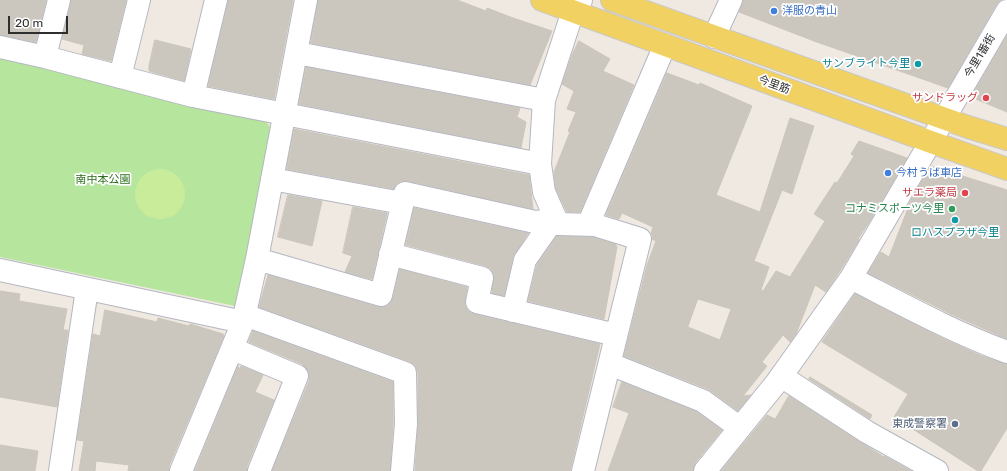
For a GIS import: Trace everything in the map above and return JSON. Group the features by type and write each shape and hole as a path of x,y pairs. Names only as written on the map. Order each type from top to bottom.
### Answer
{"main road":[{"name":"今里筋","path":"542,0 577,6 665,45 1007,169"},
{"path":"612,0 714,37 949,110 1007,139"}],"street":[{"path":"45,56 59,0"},
{"path":"120,77 139,0"},
{"path":"193,96 216,0"},
{"path":"181,471 233,349 244,318 297,53 306,0"},
{"path":"714,37 731,0"},
{"path":"577,6 544,100 540,164 544,192 558,224 595,225 640,239 583,471"},
{"name":"今里1番街","path":"705,471 781,376 852,278 1007,11"},
{"path":"588,225 665,45"},
{"path":"0,46 45,56 193,96 540,164"},
{"path":"297,53 544,100"},
{"path":"272,179 402,203"},
{"path":"257,258 381,295 404,193 535,222 555,220"},
{"path":"513,311 525,260 555,220"},
{"path":"390,254 482,278 476,302 616,335"},
{"path":"0,270 87,289 244,318 405,373 406,424 402,471"},
{"path":"852,278 933,320 989,346 1007,352"},
{"path":"60,471 87,289"},
{"path":"233,349 297,376 259,471"},
{"path":"610,364 703,401 740,428"},
{"path":"781,376 867,432 936,471"}],"green space":[{"name":"南中本公園","path":"0,56 265,120 272,130 242,301 235,306 0,257"},
{"path":"160,169 170,171 178,176 183,184 185,194 183,204 178,212 170,217 160,219 150,217 142,212 137,204 135,194 137,184 142,176 150,171"}],"building":[{"path":"0,0 46,0 36,42 0,35"},
{"path":"71,0 126,0 111,61 82,54 84,45 62,39"},
{"path":"228,0 293,0 274,99 208,86"},
{"path":"318,0 457,0 486,11 487,8 552,31 530,85 311,43"},
{"path":"743,0 1001,0 996,5 948,88 814,41 739,12"},
{"path":"1007,36 1007,112 971,97"},
{"path":"155,40 191,49 184,81 149,71"},
{"path":"579,41 610,59 603,71 634,85 580,212 567,212 556,189 554,172 570,132 568,131 576,112 567,109 574,91 562,84 572,55"},
{"path":"306,67 520,108 517,117 526,122 521,148 299,104"},
{"path":"667,73 699,85 700,83 752,106 716,195 760,212 790,118 814,126 792,194 782,190 754,261 769,267 761,290 763,291 776,271 790,277 825,221 814,214 835,182 837,183 854,156 851,154 859,141 907,158 858,239 859,240 826,292 815,285 796,334 790,342 783,335 762,362 767,366 743,396 751,395 738,411 708,389 624,356 647,265 656,241 652,239 653,235 651,234 653,227 622,213 619,219 606,215","holes":["698,299 731,309 720,340 688,327"]},
{"path":"294,129 529,175 533,209 408,181 401,181 396,184 394,189 287,169"},
{"name":"ロハスプラザ今里","path":"931,166 1007,190 1007,339 953,315 868,273 881,252 889,257 912,198"},
{"path":"288,195 322,201 312,246 278,237"},
{"path":"353,207 387,213 372,279 345,272 352,256 343,253"},
{"path":"414,208 528,233 513,257 504,296 492,293 494,275 491,269 486,266 406,245"},
{"path":"557,236 593,237 615,244 617,247 604,319 528,301 537,265"},
{"path":"400,269 467,287 465,305 468,311 474,314 600,344 570,471 415,471 418,424 418,373 415,365 409,361 259,307 268,275 378,307 384,307 390,304 393,298"},
{"path":"0,291 20,294 19,301 67,309 63,330 68,330 57,407 0,397"},
{"path":"855,294 942,338 982,356 1007,364 1007,428 981,471 978,471 894,417 908,394 822,342"},
{"path":"105,310 157,322 158,318 189,326 190,324 223,334 224,336 169,466 169,471 128,471 129,465 96,461 95,471 79,471 84,441 77,440 93,334 100,336"},
{"path":"253,331 393,382 393,424 390,471 272,471 309,381 309,375 307,369 302,364 249,342"},
{"path":"238,366 239,369 241,366 263,375 255,392 274,400 247,466 247,471 195,471"},
{"path":"810,377 872,415 870,419 809,379"},
{"path":"622,382 697,412 722,430 695,463 693,471 608,471 629,413 613,407"},
{"path":"789,396 884,457 911,471 721,471 767,415 775,419"},
{"path":"0,445 38,451 35,471 0,471"}],"place":[{"name":"洋服の青山","path":"774,11"},
{"name":"サンブライト今里","path":"918,64"},
{"name":"サンドラッグ","path":"986,98"},
{"name":"今村うば車店","path":"888,173"},
{"name":"サエラ薬局","path":"965,193"},
{"name":"コナミスポーツ今里","path":"952,209"},
{"name":"ロハスプラザ今里","path":"955,220"},
{"name":"東成警察署","path":"955,424"}]}
